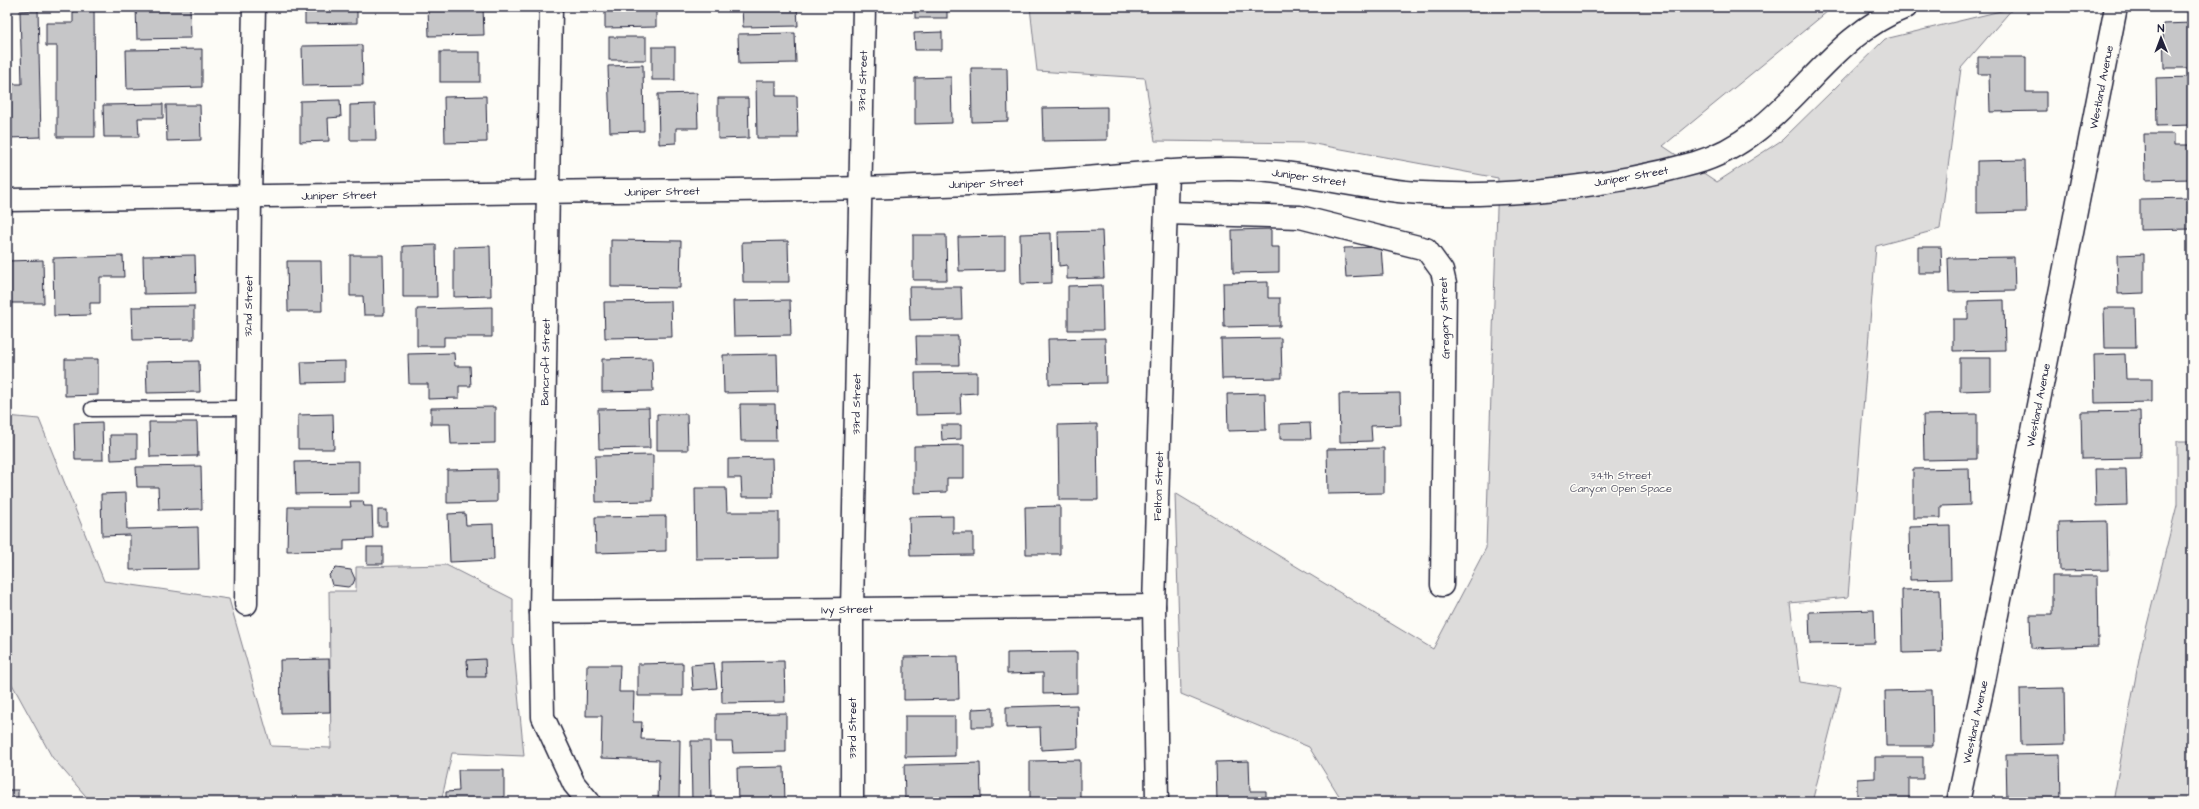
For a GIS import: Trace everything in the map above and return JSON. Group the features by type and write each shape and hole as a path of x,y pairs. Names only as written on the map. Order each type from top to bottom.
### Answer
{"street":[{"name":"32nd Street","path":"246,604 247,408 254,7"},
{"name":"Bancroft Street","path":"551,7 541,612 543,717 574,784 588,802"},
{"name":"33rd Street","path":"852,802 852,609 864,7"},
{"name":"Juniper Street","path":"7,200 860,188 1042,181 1167,171 1233,168 1296,174 1419,193 1481,194 1566,187 1662,171 1702,161 1740,144 1782,110 1848,41 1884,15 1906,7"},
{"name":"Westland Avenue","path":"1958,802 1986,673 2116,7"},
{"name":"Felton Street","path":"1157,802 1154,606 1167,171"},
{"name":"Gregory Street","path":"1166,213 1300,217 1426,249 1442,271 1445,284 1442,585"},
{"name":"Ivy Street","path":"541,612 1154,606"}],"lane":[{"path":"92,409 247,408"}],"green space":[{"name":"34th Street Canyon Open Space","path":"1030,7 1833,7 1663,146 1717,182 1782,140 1885,39 2013,8 1961,68 1940,229 1876,246 1848,597 1790,603 1800,682 1841,688 1812,802 1343,802 1309,747 1181,694 1175,493 1433,649 1486,548 1498,178 1309,143 1155,141 1145,78 1037,71"},
{"path":"7,416 39,419 104,581 229,599 271,746 331,748 329,591 356,591 356,567 446,565 513,599 513,641 524,756 452,753 441,802 91,802 52,757 7,675"},
{"path":"2177,441 2192,441 2192,802 2113,802 2140,653 2177,505"}],"building":[{"path":"136,7 190,7 191,38 137,39"},
{"path":"305,7 357,7 357,23 305,24"},
{"path":"428,7 483,7 484,35 429,36"},
{"path":"605,7 656,7 656,27 605,28"},
{"path":"742,7 797,7 798,26 743,27"},
{"path":"915,7 947,7 947,18 915,18"},
{"path":"73,8 94,8 95,137 57,137 57,46 46,46 46,23 73,23"},
{"path":"38,10 41,137 7,138 7,84 22,84 20,11"},
{"path":"2192,23 2192,68 2164,68 2163,24"},
{"path":"942,32 942,50 915,50 914,33"},
{"path":"795,33 796,63 739,64 738,34"},
{"path":"609,37 646,37 646,60 609,60"},
{"path":"362,45 363,85 303,86 302,46"},
{"path":"652,47 675,47 675,80 652,80"},
{"path":"202,49 202,87 127,89 126,50"},
{"path":"440,52 480,52 480,82 440,82"},
{"path":"1978,57 2026,57 2026,92 2046,92 2046,111 1990,112 1989,74 1978,74"},
{"path":"643,65 644,131 610,132 608,66"},
{"path":"971,68 1007,68 1008,121 972,122"},
{"path":"951,77 952,123 915,124 915,78"},
{"path":"2192,77 2192,125 2157,126 2156,78"},
{"path":"756,81 776,81 776,96 797,96 798,138 757,138"},
{"path":"697,93 698,128 676,128 676,143 659,144 658,94"},
{"path":"486,96 487,142 445,143 444,97"},
{"path":"718,98 748,98 749,138 718,139"},
{"path":"340,100 341,117 328,118 329,141 300,142 300,101"},
{"path":"163,104 163,118 138,118 139,137 104,137 103,105"},
{"path":"375,104 376,140 350,140 350,105"},
{"path":"166,105 200,105 201,140 167,141"},
{"path":"1107,107 1107,140 1043,141 1042,108"},
{"path":"2144,134 2174,134 2174,145 2192,145 2192,179 2145,180"},
{"path":"2025,160 2026,212 1977,213 1977,161"},
{"path":"2192,198 2192,229 2140,230 2140,199"},
{"path":"1271,229 1271,247 1279,247 1279,272 1233,273 1232,230"},
{"path":"1102,231 1104,278 1067,279 1067,265 1059,266 1058,232"},
{"path":"1051,233 1052,283 1021,284 1020,234"},
{"path":"913,235 946,235 947,280 913,280"},
{"path":"1005,236 1005,270 959,271 958,237"},
{"path":"611,240 681,241 680,288 611,287"},
{"path":"788,241 789,282 743,282 742,242"},
{"path":"436,245 437,297 403,297 403,246"},
{"path":"490,246 491,296 454,297 454,247"},
{"path":"1381,247 1383,275 1346,277 1344,248"},
{"path":"1918,247 1941,247 1942,273 1918,273"},
{"path":"2144,254 2144,293 2118,294 2117,255"},
{"path":"195,255 196,293 144,294 143,256"},
{"path":"350,255 383,255 384,315 364,315 363,296 350,296"},
{"path":"123,256 124,277 100,277 100,303 90,303 90,315 54,316 53,258"},
{"path":"2014,257 2015,291 1949,292 1948,258"},
{"path":"43,260 44,303 7,303 7,261"},
{"path":"287,261 321,261 322,311 288,311"},
{"path":"1268,282 1268,298 1280,298 1280,326 1224,327 1223,283"},
{"path":"1102,285 1103,330 1068,330 1068,286"},
{"path":"909,287 961,287 962,319 910,320"},
{"path":"790,300 791,335 734,336 733,301"},
{"path":"2004,300 2005,350 1953,351 1953,319 1968,319 1968,301"},
{"path":"671,301 672,337 605,338 604,302"},
{"path":"194,306 194,339 133,340 132,307"},
{"path":"492,307 492,337 444,337 444,346 417,346 417,309"},
{"path":"2104,308 2135,308 2136,348 2105,348"},
{"path":"916,336 958,336 959,365 917,365"},
{"path":"1105,338 1106,383 1049,384 1048,339"},
{"path":"1281,338 1282,378 1222,379 1221,339"},
{"path":"454,353 455,366 470,366 471,386 459,386 459,398 428,399 428,384 409,384 408,354"},
{"path":"777,354 778,392 724,393 723,355"},
{"path":"2125,354 2126,379 2152,379 2152,402 2095,403 2094,355"},
{"path":"652,358 653,391 602,392 602,359"},
{"path":"1960,358 1991,358 1991,390 1960,391"},
{"path":"65,359 98,359 98,395 65,396"},
{"path":"199,361 200,392 147,393 146,362"},
{"path":"345,361 345,382 302,383 301,362"},
{"path":"977,372 977,393 960,394 961,414 916,415 915,373"},
{"path":"1265,393 1266,430 1228,431 1227,394"},
{"path":"1400,393 1401,425 1371,426 1372,441 1340,442 1339,394"},
{"path":"740,404 775,404 776,441 741,441"},
{"path":"495,407 495,443 451,444 450,424 431,424 431,408"},
{"path":"649,408 650,448 599,449 598,409"},
{"path":"2140,411 2141,458 2082,459 2081,412"},
{"path":"333,414 334,449 298,449 298,415"},
{"path":"657,414 687,414 688,450 657,450"},
{"path":"1977,414 1977,459 1924,460 1923,415"},
{"path":"102,422 103,460 75,460 74,423"},
{"path":"149,422 197,422 198,456 150,457"},
{"path":"1310,423 1311,439 1280,439 1280,424"},
{"path":"1097,424 1098,500 1059,500 1058,425"},
{"path":"941,425 961,425 961,439 942,440"},
{"path":"110,435 137,435 137,459 111,460"},
{"path":"964,445 964,478 947,478 947,492 914,493 914,446"},
{"path":"1384,448 1384,493 1328,494 1327,449"},
{"path":"653,455 653,501 596,502 595,456"},
{"path":"772,458 773,497 742,497 741,478 728,478 728,459"},
{"path":"359,461 359,493 296,494 295,462"},
{"path":"201,466 202,509 159,510 158,487 137,487 136,467"},
{"path":"1969,468 1970,505 1941,506 1941,518 1913,518 1913,469"},
{"path":"497,469 497,502 447,503 447,470"},
{"path":"2095,469 2126,469 2127,505 2096,506"},
{"path":"695,488 726,488 727,512 779,512 779,558 696,559"},
{"path":"126,493 127,529 198,527 199,569 130,570 130,535 102,536 101,494"},
{"path":"350,501 363,501 364,506 372,506 373,539 344,540 344,550 287,551 288,507 351,507"},
{"path":"1060,506 1060,554 1026,554 1025,507"},
{"path":"378,510 387,510 387,526 378,526"},
{"path":"465,513 466,525 493,524 494,560 450,562 448,514"},
{"path":"666,516 666,551 596,553 595,517"},
{"path":"953,516 953,533 973,533 973,555 910,556 909,517"},
{"path":"2107,521 2108,570 2060,571 2059,522"},
{"path":"1950,526 1951,579 1910,580 1909,527"},
{"path":"367,547 383,547 383,564 367,564"},
{"path":"336,568 351,570 355,579 353,584 348,587 332,585 329,575"},
{"path":"2052,576 2097,576 2098,646 2031,648 2030,615 2052,615"},
{"path":"1940,589 1942,652 1903,653 1902,590"},
{"path":"1874,610 1875,643 1810,644 1809,612"},
{"path":"1077,652 1077,693 1043,694 1043,673 1007,674 1007,653"},
{"path":"958,656 959,699 904,700 904,657"},
{"path":"329,659 330,712 281,713 280,660"},
{"path":"485,659 486,677 468,677 467,660"},
{"path":"784,661 785,702 722,703 721,662"},
{"path":"683,663 683,696 638,696 638,664"},
{"path":"714,663 717,688 693,690 691,665"},
{"path":"587,665 620,665 619,692 634,692 633,722 642,722 641,739 680,740 679,802 658,802 659,760 601,758 602,716 586,716"},
{"path":"2064,688 2065,744 2021,745 2020,689"},
{"path":"1932,690 1933,746 1886,746 1885,691"},
{"path":"1077,705 1078,748 1041,750 1040,727 1006,728 1006,707"},
{"path":"993,708 993,727 972,727 972,709"},
{"path":"786,713 786,752 733,753 732,742 716,742 716,714"},
{"path":"905,716 955,716 955,756 905,757"},
{"path":"691,741 710,741 711,802 692,802"},
{"path":"2060,754 2061,802 2007,802 2006,755"},
{"path":"1875,757 1923,757 1923,779 1909,779 1909,802 1857,802 1857,779 1875,778"},
{"path":"1080,760 1080,798 1030,799 1030,761"},
{"path":"1249,761 1250,791 1266,791 1266,802 1217,802 1216,762"},
{"path":"980,763 981,797 905,798 904,765"},
{"path":"784,767 785,802 738,802 737,768"},
{"path":"458,770 504,770 504,802 446,802 446,792 459,791"},
{"path":"7,790 18,790 18,802 7,802"}]}
